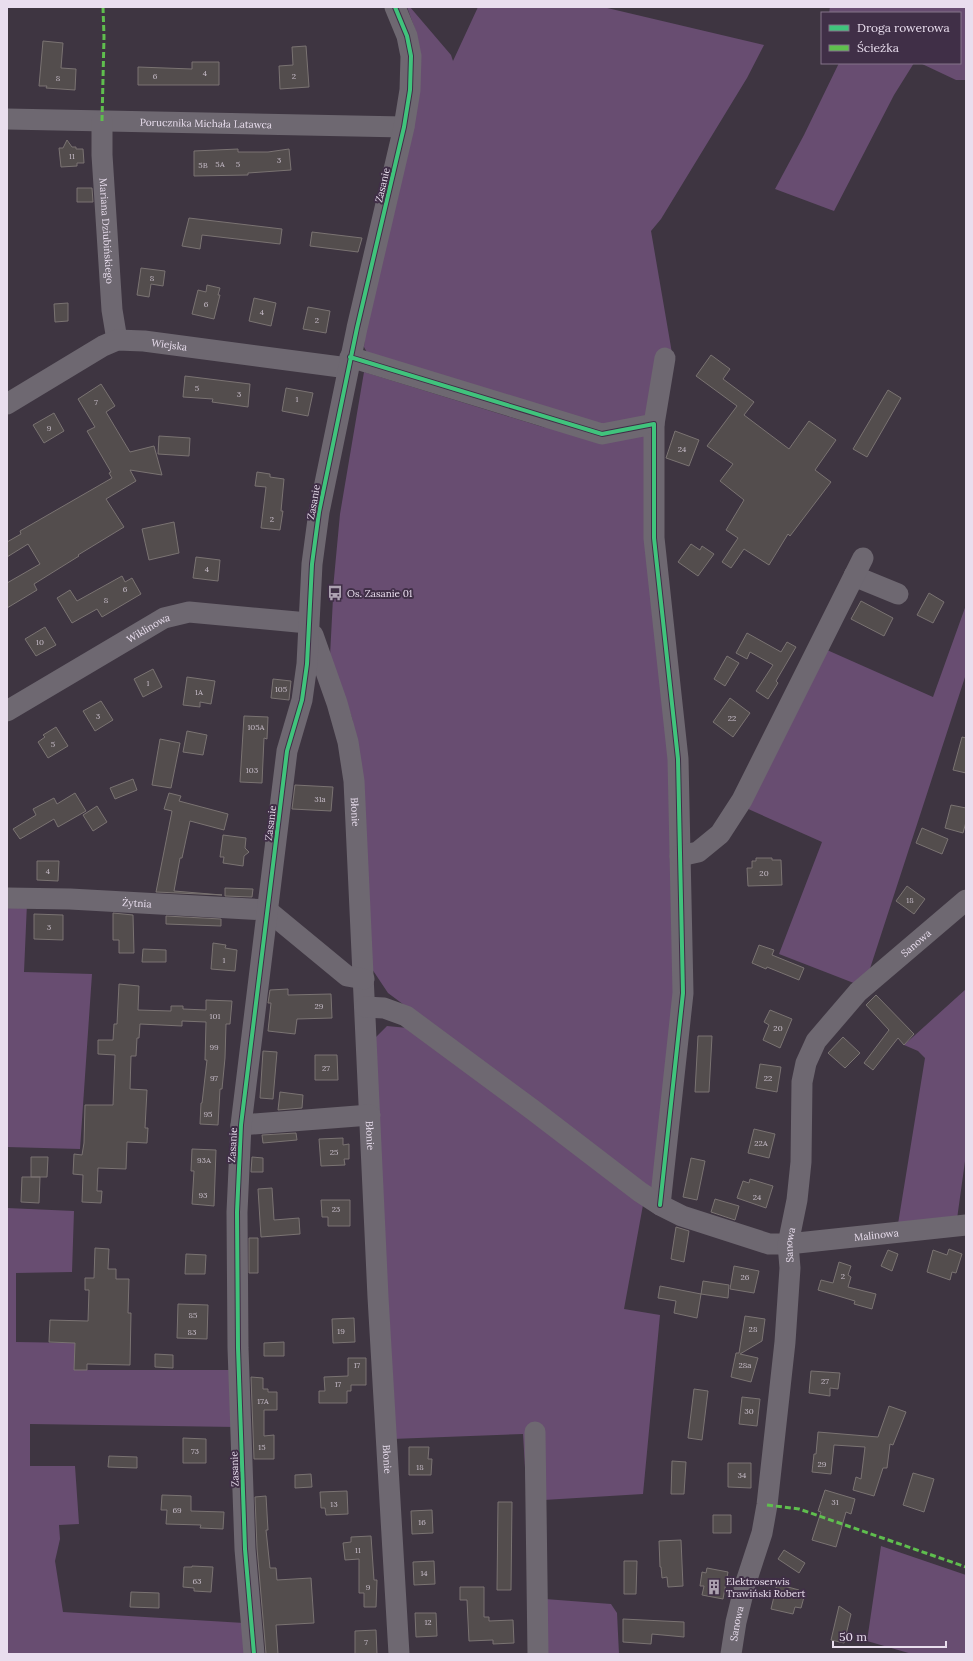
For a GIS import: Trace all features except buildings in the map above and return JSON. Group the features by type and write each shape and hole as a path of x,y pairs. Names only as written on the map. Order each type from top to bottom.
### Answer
{"street":[{"name":"Zasanie","path":"254,1654 245,1548 238,1348 237,1212 241,1124 287,751 302,700 306,672 312,564 319,512 349,362 404,127 410,90 412,56 407,36 395,7"},
{"name":"Porucznika Michała Latawca","path":"7,119 404,127"},
{"name":"Mariana Dziubińskiego","path":"102,121 102,155 112,310 117,340"},
{"name":"Wiejska","path":"7,404 103,346 117,340 144,341 349,362 602,434 654,424"},
{"path":"660,1205 683,993 678,759 654,538 654,424 665,358"},
{"path":"680,856 698,852 720,834 742,800 859,567 898,594"},
{"name":"Wiklinowa","path":"7,711 164,618 189,612 308,623"},
{"name":"Błonie","path":"308,623 337,703 348,742 354,781 378,1297 399,1654"},
{"name":"Żytnia","path":"7,898 70,899 267,910"},
{"name":"Sanowa","path":"731,1654 739,1608 762,1533 768,1505 785,1342 790,1268 788,1244 797,1200 801,1162 802,1082 806,1063 816,1041 858,992 966,900"},
{"path":"267,910 346,976 364,979"},
{"name":"Malinowa","path":"365,1007 384,1008 406,1016 533,1110 640,1192 660,1205 682,1216 769,1244 788,1244 966,1225"},
{"path":"241,1124 370,1115"},
{"path":"535,1432 538,1654"}],"shaded area":[{"path":"407,7 410,7 451,55 453,61 478,7 603,7 764,45 747,78 661,219 651,231 673,359 647,431 674,762 678,973 655,1192 388,993 372,969 359,769 352,718 330,656 333,598 338,598 338,589 333,589 340,514 364,372 546,428 370,358 364,347 366,320 416,32"},
{"path":"830,7 966,7 966,80 956,80 922,64 961,64 961,12 829,12"},
{"path":"839,64 913,64 894,95 834,211 775,189 804,135"},
{"path":"966,605 966,674 864,987 779,954 822,842 746,808 827,650 933,697"},
{"path":"7,902 27,903 24,972 92,974 80,1149 7,1147"},
{"path":"966,989 966,1154 957,1219 898,1224 925,1058 918,1051 904,1045"},
{"path":"387,1026 408,1028 643,1205 624,1309 660,1315 643,1494 527,1501 523,1434 392,1439 374,1039"},
{"path":"7,1208 74,1211 72,1272 16,1273 16,1342 76,1343 75,1370 234,1370 237,1427 30,1424 30,1466 75,1466 79,1524 59,1525 60,1539 55,1561 63,1612 244,1623 247,1654 7,1654"},
{"path":"881,1546 966,1575 966,1654 912,1654 867,1641"},
{"path":"545,1599 611,1604 617,1613 619,1654 547,1654"}],"marked path":[{"path":"102,121 104,37 103,7"},
{"path":"767,1505 799,1509 966,1567"}],"cycle path":[{"path":"254,1654 245,1549 238,1348 237,1212 241,1125 287,751 302,700 307,664 312,564 319,512 357,328 404,127 410,90 411,56 407,36 395,7"},
{"path":"350,357 602,434 654,424 654,538 678,759 683,993 660,1205"}],"place":[{"name":"Os. Zasanie 01","path":"335,593"},
{"name":"Elektroserwis Trawiński Robert","path":"714,1587"}]}
